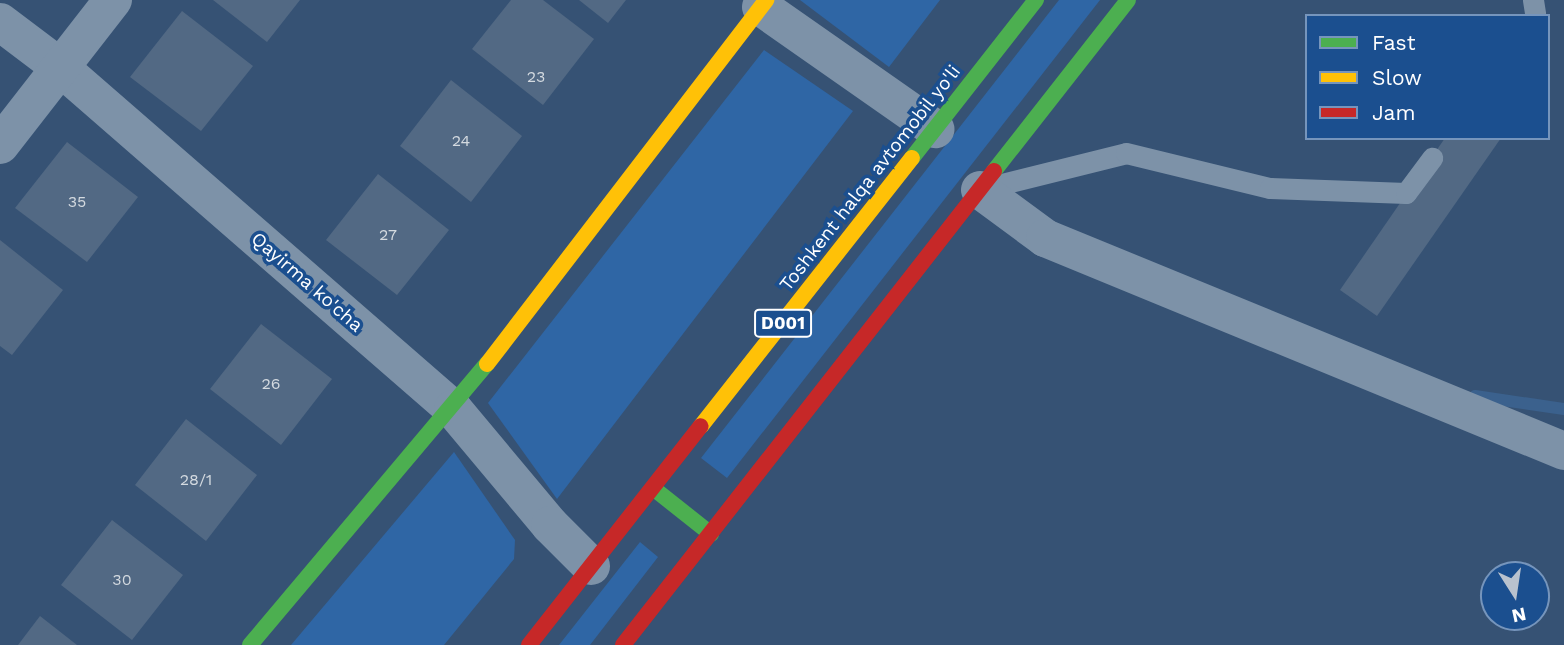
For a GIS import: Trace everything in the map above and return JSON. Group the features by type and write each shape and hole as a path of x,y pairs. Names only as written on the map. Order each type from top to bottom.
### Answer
{"main road":[{"name":"Toshkent halqa avtomobil yo'li","path":"529,645 1036,0"},
{"path":"623,645 1128,0"},
{"path":"250,645 453,409 763,4"},
{"path":"653,488 710,534"}],"street":[{"path":"0,145 113,0"},
{"path":"763,4 935,129"},
{"name":"Qayirma ko'cha","path":"0,22 61,68 453,409 550,525 591,566"},
{"path":"979,190 1045,238 1564,451"}],"lane":[{"path":"979,190 1126,153 1270,188 1406,193 1432,158"}],"shaded area":[{"path":"800,0 940,0 889,67"},
{"path":"1059,0 1100,0 727,478 701,458"},
{"path":"764,50 853,111 557,499 488,403"},
{"path":"454,452 515,540 514,559 444,645 291,645"},
{"path":"640,542 658,557 590,645 559,645"}],"building":[{"path":"213,0 300,0 267,42"},
{"path":"511,0 543,0 594,39 543,105 472,49"},
{"path":"579,0 626,0 608,23"},
{"path":"182,11 253,66 201,131 130,77"},
{"path":"451,80 522,136 471,202 400,146"},
{"path":"1444,140 1500,140 1377,316 1340,290"},
{"path":"67,142 138,197 87,262 15,208"},
{"path":"378,174 449,230 397,295 326,240"},
{"path":"0,240 63,290 12,355 0,346"},
{"path":"261,324 332,379 281,445 210,389"},
{"path":"186,419 257,475 206,541 135,485"},
{"path":"112,520 183,575 132,640 61,585"},
{"path":"40,616 77,645 18,645"}],"waterway":[{"path":"1475,396 1564,409"}],"traffic: fast":[{"path":"912,158 1036,0"},
{"path":"994,171 1128,0"},
{"path":"250,645 487,364"},
{"path":"653,488 711,534"}],"traffic: slow":[{"path":"487,364 766,0"},
{"path":"701,426 912,158"}],"traffic: jam":[{"path":"623,645 994,171"},
{"path":"529,645 701,426"}]}
